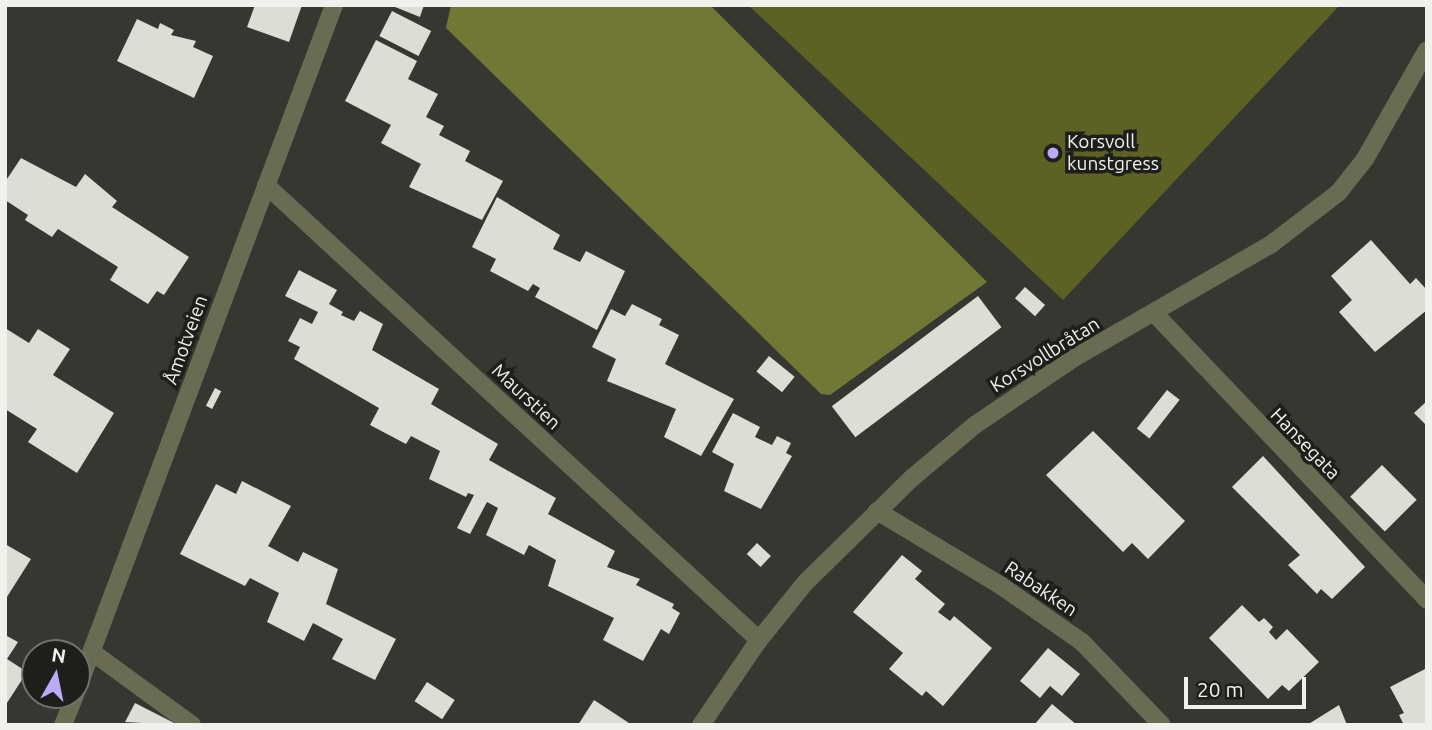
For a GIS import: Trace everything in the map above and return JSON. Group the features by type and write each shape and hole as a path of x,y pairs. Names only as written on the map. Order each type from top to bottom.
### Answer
{"street":[{"name":"Åmotveien","path":"92,652 334,5"},
{"name":"Korsvollbråtan","path":"701,725 759,640 805,583 877,511 1007,402 1270,246 1339,192 1365,159 1427,50"},
{"name":"Maurstien","path":"265,185 759,640"},
{"name":"Hansegata","path":"1155,314 1427,600"},
{"name":"Rabakken","path":"877,511 1000,585 1082,642 1162,725"},
{"path":"92,652 192,725"}],"green space":[{"path":"451,5 710,5 987,282 830,395 821,394 446,28"},
{"name":"Korsvoll kunstgress","path":"748,5 1340,5 1063,300"}],"building":[{"path":"255,5 302,5 289,42 247,27"},
{"path":"390,5 424,5 420,17"},
{"path":"392,11 431,31 418,56 379,36"},
{"path":"137,19 158,29 160,23 174,30 171,35 196,41 193,47 213,56 194,98 117,61"},
{"path":"376,40 417,61 408,79 438,94 426,117 444,126 439,135 470,151 465,161 503,181 482,220 409,187 421,164 381,143 391,125 345,101"},
{"path":"21,158 76,187 85,174 117,201 112,207 189,257 164,295 157,291 148,304 110,280 118,267 58,229 52,237 25,220 28,215 5,200 5,182"},
{"path":"497,197 560,235 553,249 580,262 586,251 625,271 597,330 535,297 540,288 533,284 540,274 528,291 490,271 496,259 472,247"},
{"path":"1371,240 1410,284 1416,278 1427,290 1427,310 1375,352 1339,312 1352,300 1331,276"},
{"path":"299,270 337,290 329,304 343,312 341,315 354,321 360,311 383,324 372,350 439,389 431,404 498,444 489,460 556,498 548,514 615,551 607,567 640,579 636,585 674,604 672,608 680,613 669,634 661,629 643,661 603,640 614,618 548,586 556,560 529,545 524,555 486,535 498,508 487,502 470,534 457,528 474,495 468,493 466,497 429,479 440,451 411,436 406,444 370,425 379,408 294,359 300,347 288,341 300,318 312,324 318,312 285,296"},
{"path":"1025,287 1045,305 1035,316 1015,298"},
{"path":"978,296 1001,327 855,437 832,406"},
{"path":"632,304 662,319 659,325 679,335 665,364 734,399 701,456 664,437 676,409 607,381 616,359 592,347 611,309 625,316"},
{"path":"5,328 29,343 38,329 70,349 53,375 114,413 77,473 28,442 37,429 5,409"},
{"path":"769,356 795,377 782,392 756,372"},
{"path":"215,388 221,391 212,409 206,406"},
{"path":"1167,390 1180,400 1149,438 1137,429"},
{"path":"1427,401 1427,426 1414,413"},
{"path":"733,413 760,427 755,437 772,445 777,436 791,443 786,453 792,456 761,509 724,491 734,464 712,452"},
{"path":"1093,431 1185,521 1148,559 1132,543 1123,552 1046,475"},
{"path":"1263,456 1365,567 1332,599 1321,589 1317,594 1288,565 1300,555 1232,487"},
{"path":"1382,465 1417,500 1385,531 1350,497"},
{"path":"242,481 291,506 268,546 298,562 303,552 338,569 326,604 396,639 375,680 332,659 343,639 313,623 304,641 267,622 279,593 250,578 245,586 180,554 216,484 236,494"},
{"path":"757,543 771,556 761,567 747,554"},
{"path":"5,544 31,559 5,600"},
{"path":"902,555 922,571 915,579 945,604 938,612 950,621 954,616 992,648 943,706 926,691 922,696 889,669 903,653 853,612"},
{"path":"1242,605 1259,622 1264,618 1273,627 1269,632 1276,640 1287,629 1319,662 1289,691 1282,685 1268,699 1209,638"},
{"path":"5,635 18,642 7,659 21,668 21,681 5,706"},
{"path":"1048,648 1080,674 1062,696 1050,686 1040,698 1020,681"},
{"path":"1427,668 1427,725 1404,725 1399,715 1404,713 1390,687"},
{"path":"427,682 455,700 442,719 414,701"},
{"path":"594,700 632,725 578,725"},
{"path":"135,703 178,725 125,722"},
{"path":"1052,704 1077,725 1034,725"},
{"path":"1339,705 1347,725 1307,725"}],"place":[{"name":"Korsvoll kunstgress","path":"1053,153"}]}
